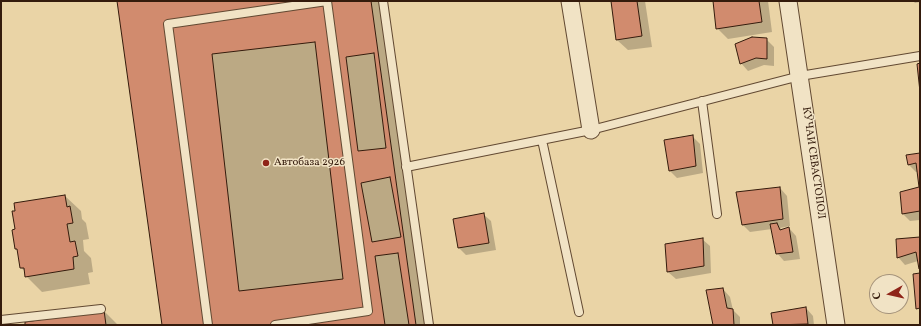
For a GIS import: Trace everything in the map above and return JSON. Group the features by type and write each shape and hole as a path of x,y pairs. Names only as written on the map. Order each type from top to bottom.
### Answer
{"street":[{"path":"570,1 591,130"},
{"name":"КӮЧАИ СЕВАСТОПОЛ","path":"788,1 836,325"}],"lane":[{"path":"208,325 168,24 327,1 368,311 275,325"},
{"path":"383,1 429,325"},
{"path":"406,167 591,130 800,76 920,56"},
{"path":"702,102 717,214"},
{"path":"542,140 579,312"},
{"path":"1,320 101,309"}],"building":[{"name":"Автобаза 2926","path":"117,1 371,1 416,325 162,325"},
{"path":"611,1 637,1 642,36 616,40"},
{"path":"713,1 759,1 762,22 716,29"},
{"path":"752,37 767,38 767,59 756,58 740,64 735,44"},
{"path":"315,42 343,279 239,291 212,54"},
{"path":"374,53 386,148 358,151 346,57"},
{"path":"920,63 920,92 917,64"},
{"path":"693,135 696,166 669,171 664,140"},
{"path":"920,153 920,211 902,214 900,192 919,187 916,163 908,165 906,155"},
{"path":"390,177 401,237 372,242 361,183"},
{"path":"780,187 783,219 742,225 736,192"},
{"path":"65,195 67,207 70,206 73,223 67,224 70,242 75,241 78,256 73,257 74,269 25,277 24,268 20,268 12,230 15,229 12,211 15,211 14,203"},
{"path":"484,213 489,243 458,248 453,219"},
{"path":"777,223 780,230 789,227 793,252 776,254 770,224"},
{"path":"920,237 919,269 916,252 897,258 896,239"},
{"path":"703,238 704,266 667,272 665,244"},
{"path":"398,253 409,325 385,325 375,256"},
{"path":"920,273 920,308 916,309 913,274"},
{"path":"723,288 727,308 733,309 734,325 713,325 706,290"},
{"path":"806,307 808,324 773,325 771,313"},
{"path":"104,310 106,325 25,325 25,322"}],"place":[{"name":"Автобаза 2926","path":"266,163"}]}
